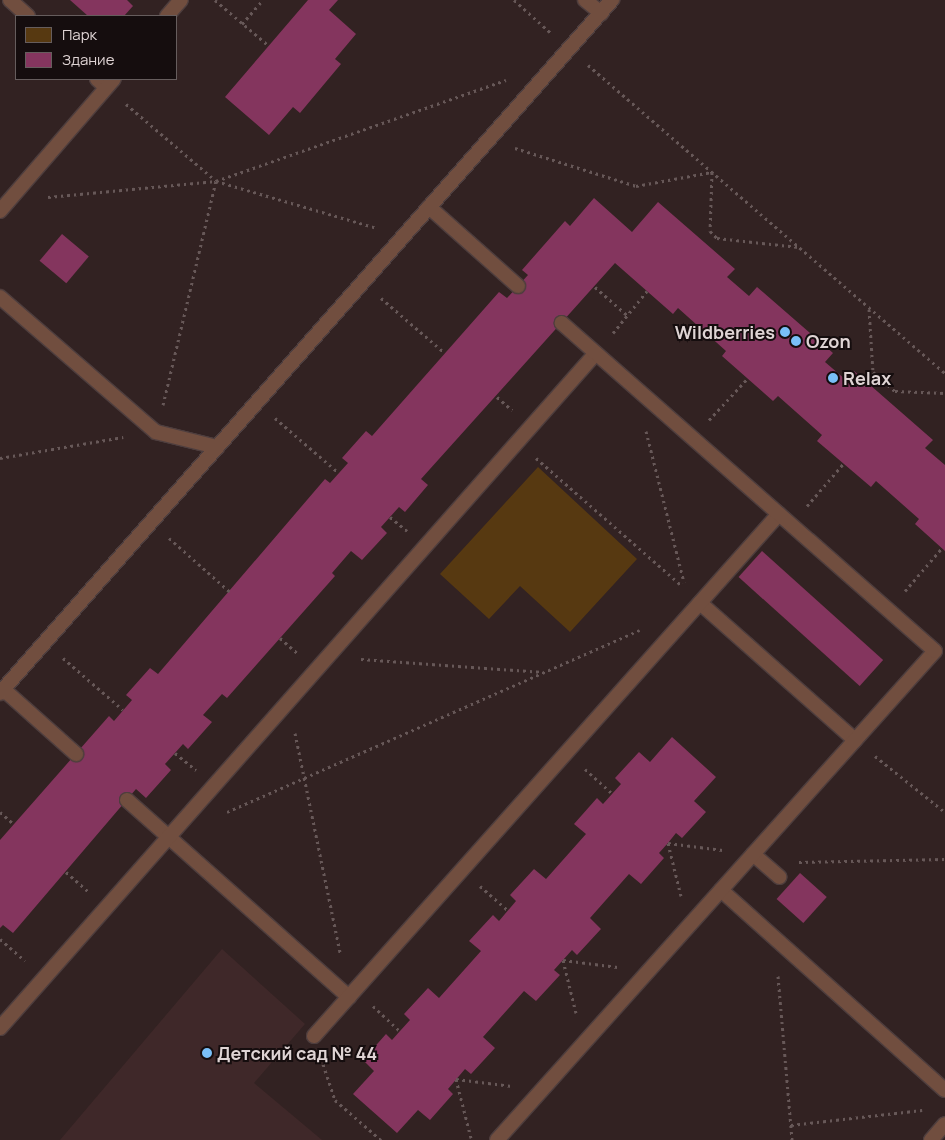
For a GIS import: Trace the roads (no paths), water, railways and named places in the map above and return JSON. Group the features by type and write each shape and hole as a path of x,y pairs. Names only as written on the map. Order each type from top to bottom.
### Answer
{"lane":[{"path":"10,0 27,15"},
{"path":"168,15 181,0"},
{"path":"586,0 601,13"},
{"path":"76,754 2,691 612,0"},
{"path":"0,212 106,82"},
{"path":"429,207 518,286"},
{"path":"0,297 156,432 217,448"},
{"path":"497,1140 935,651 562,323"},
{"path":"0,1028 596,353"},
{"path":"314,1036 778,514"},
{"path":"700,603 855,740"},
{"path":"127,800 352,994"},
{"path":"753,854 779,877"},
{"path":"721,890 945,1090"},
{"path":"931,1140 945,1124"}],"place":[{"name":"Wildberries","path":"785,332"},
{"name":"Ozon","path":"796,341"},
{"name":"Relax","path":"833,378"},
{"name":"Детский сад № 44","path":"207,1053"}]}
